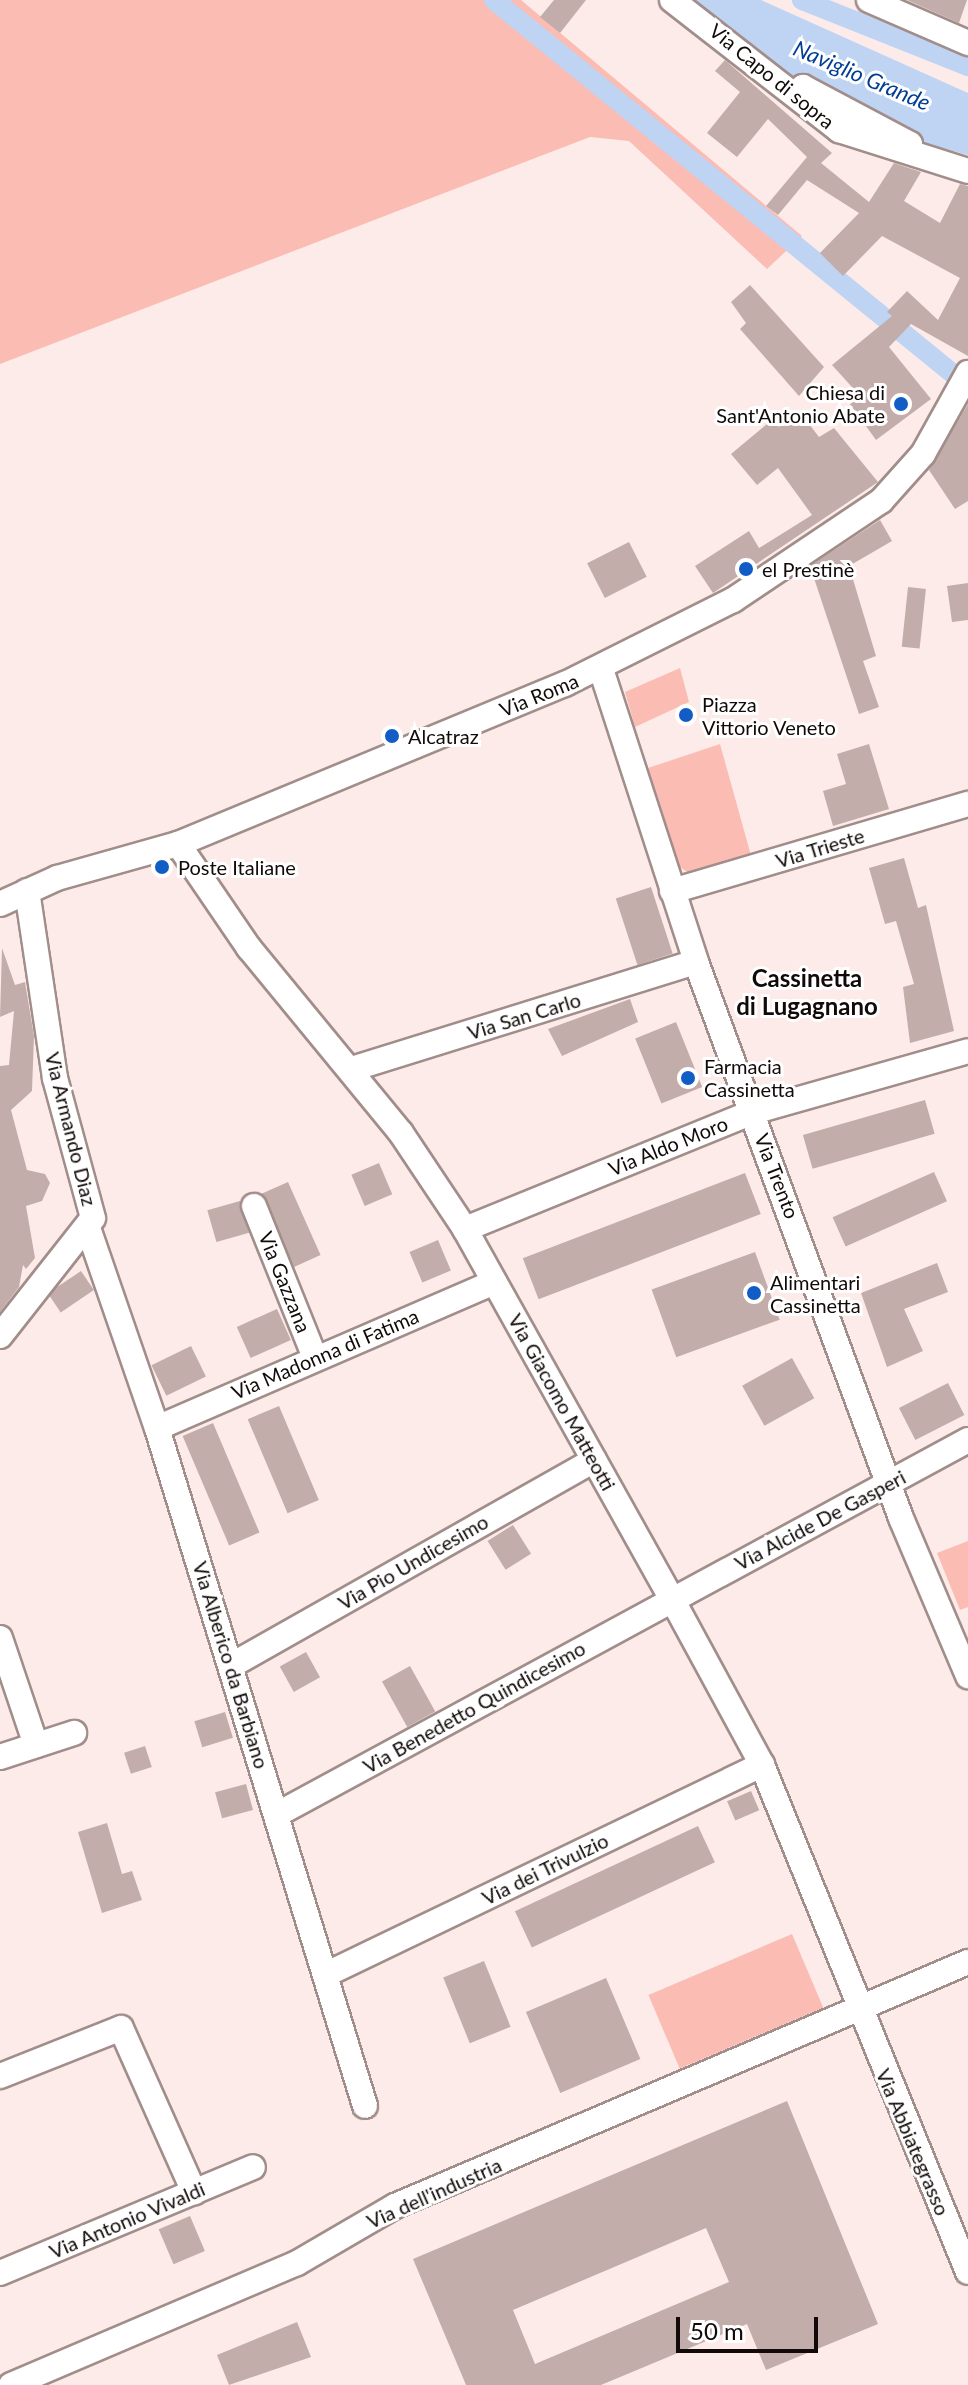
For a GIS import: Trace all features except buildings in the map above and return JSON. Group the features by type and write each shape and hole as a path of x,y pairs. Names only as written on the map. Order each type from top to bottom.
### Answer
{"street":[{"name":"Via Capo di sopra","path":"672,0 839,130 968,171"},
{"path":"869,0 968,43"},
{"name":"Via Roma","path":"0,904 27,891 178,844 601,669 733,600 890,486 923,454 960,386"},
{"name":"Via Trento","path":"601,669 696,962 888,1484 968,1676"},
{"name":"Via Trieste","path":"672,891 968,804"},
{"name":"Via Giacomo Matteotti","path":"178,844 249,948 352,1069 465,1229 762,1765 861,2011"},
{"name":"Via Armando Diaz","path":"0,1336 93,1218 55,1078 27,891"},
{"name":"Via San Carlo","path":"352,1069 696,962"},
{"name":"Via Aldo Moro","path":"465,1229 753,1112 968,1051"},
{"name":"Via Gazzana","path":"254,1206 315,1358"},
{"name":"Via Alberico da Barbiano","path":"88,1228 157,1428 232,1665 365,2106"},
{"name":"Via Madonna di Fatima","path":"157,1428 494,1282"},
{"name":"Via Alcide De Gasperi","path":"672,1599 968,1440"},
{"name":"Via Pio Undicesimo","path":"232,1665 594,1460"},
{"name":"Via Benedetto Quindicesimo","path":"276,1815 672,1599"},
{"path":"0,1638 36,1745"},
{"path":"0,1757 74,1733"},
{"name":"Via dei Trivulzio","path":"327,1974 762,1765"},
{"name":"Via dell'industria","path":"11,2385 297,2263 395,2206 861,2011 968,1962"},
{"name":"Via Abbiategrasso","path":"861,2011 968,2272"},
{"path":"0,2076 121,2028 194,2192"},
{"name":"Via Antonio Vivaldi","path":"0,2273 253,2167"}],"shaded area":[{"path":"0,0 521,0 802,236 767,269 629,141 590,137 0,364"},
{"path":"680,668 689,702 635,727 625,692"},
{"path":"720,744 752,859 690,874 677,865 648,768"},
{"path":"968,1541 968,1607 960,1610 937,1553"},
{"path":"792,1934 823,2008 680,2069 648,1995"}],"water":[{"name":"Naviglio Grande","path":"681,0 761,0 968,93 968,155 916,141 781,72"}],"waterway":[{"path":"494,0 968,386"},
{"path":"802,0 968,66"}],"place":[{"name":"Chiesa di Sant'Antonio Abate","path":"901,404"},
{"name":"el Prestinè","path":"746,569"},
{"name":"Piazza Vittorio Veneto","path":"686,715"},
{"name":"Alcatraz","path":"392,736"},
{"name":"Poste Italiane","path":"162,867"},
{"name":"Farmacia Cassinetta","path":"688,1078"},
{"name":"Alimentari Cassinetta","path":"754,1293"}],"district":[{"name":"Cassinetta di Lugagnano","path":"807,992"}]}
